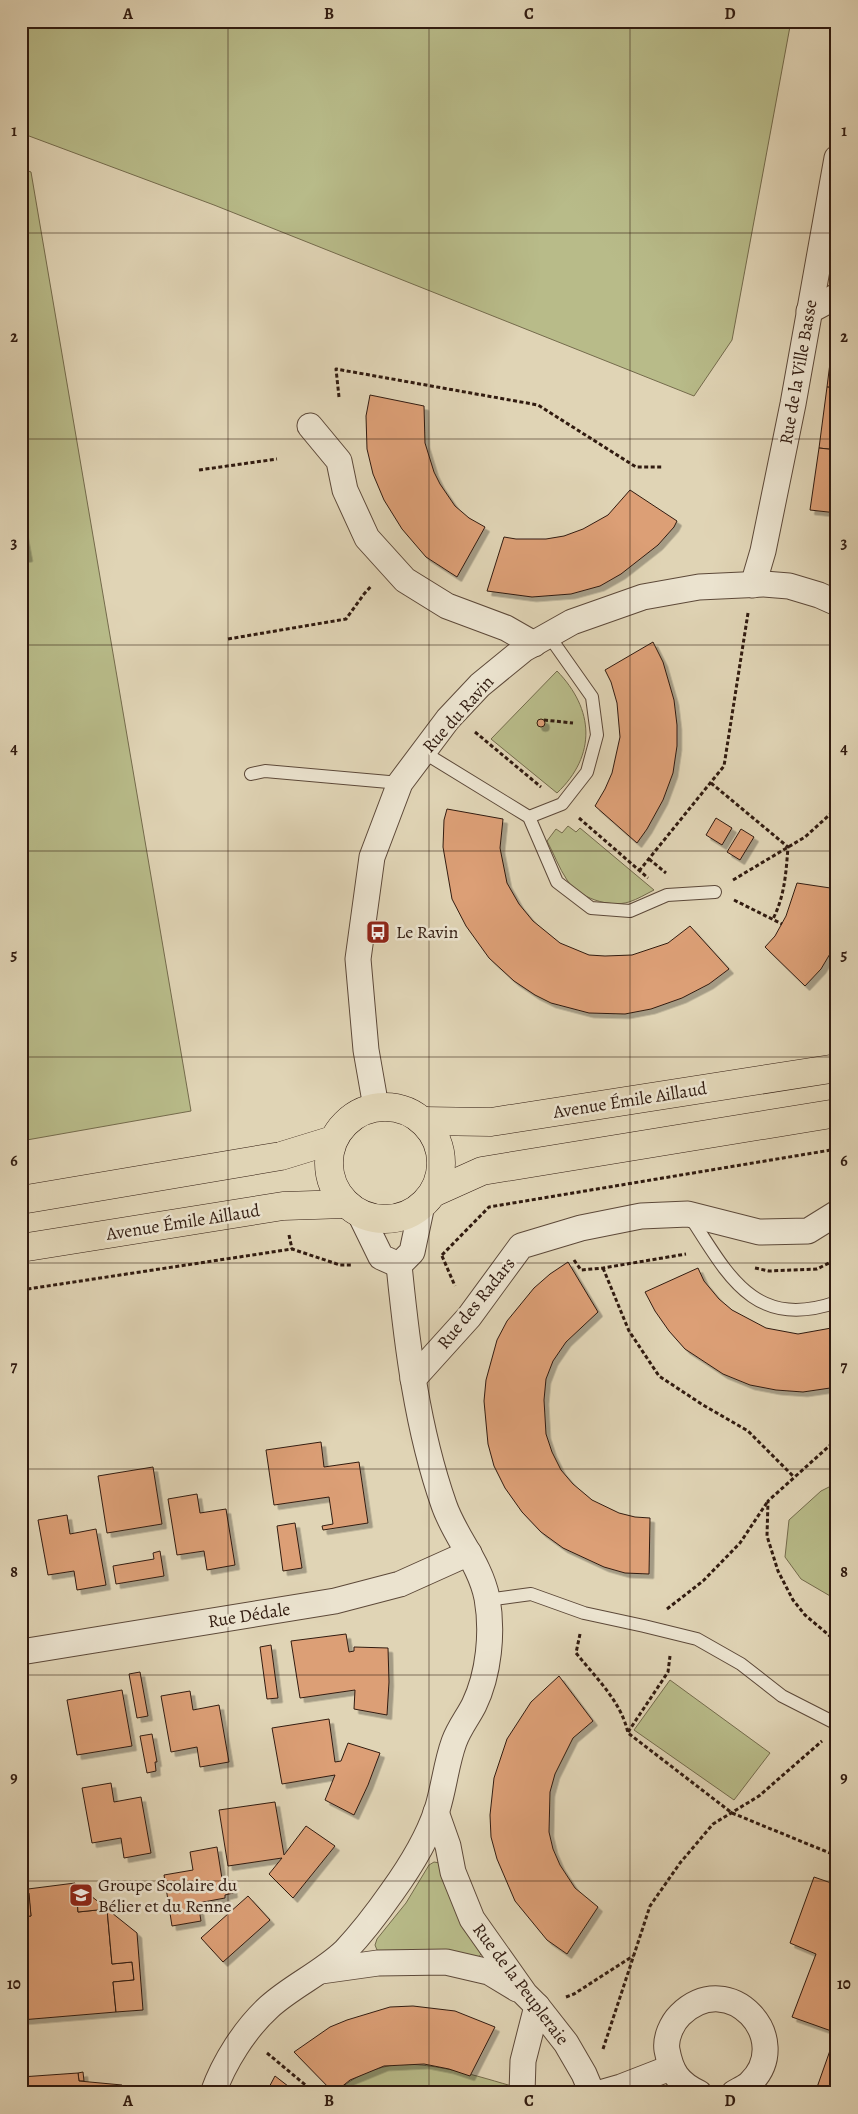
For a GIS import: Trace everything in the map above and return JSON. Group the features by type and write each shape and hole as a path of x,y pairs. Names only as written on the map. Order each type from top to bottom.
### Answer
{"main road":[{"name":"Avenue Émile Aillaud","path":"423,1121 491,1122 837,1068"},
{"path":"427,1199 440,1175 441,1156 435,1137 423,1121 409,1112 393,1107 376,1107 358,1113 343,1124 333,1140 328,1157 329,1174 335,1190 353,1209 376,1219 393,1219 409,1214 427,1199 482,1171 837,1113"},
{"path":"21,1200 281,1156 333,1140"},
{"name":"Avenue Émile Aillaud","path":"21,1248 283,1206 353,1209"}],"street":[{"name":"Rue de la Ville Basse","path":"753,585 763,551 775,491 837,158"},
{"path":"809,311 837,296"},
{"path":"310,426 338,460 345,490 367,538 406,580 448,606 541,640"},
{"name":"Rue du Ravin","path":"376,1107 366,1050 358,959 372,857 400,783 423,752 480,684 541,640 572,622 643,598 699,587 753,585 789,586 819,595 837,603"},
{"path":"399,1265 412,1252 427,1199"},
{"path":"353,1209 381,1257 399,1265"},
{"name":"Rue des Radars","path":"413,1379 469,1317 521,1246 581,1228 641,1216 688,1214 758,1232 808,1231 837,1213"},
{"path":"213,2093 217,2082 244,2034 270,2007 344,1951 387,1899 413,1862 436,1812 454,1743 474,1704 483,1680 489,1626 487,1600 482,1580 444,1507 426,1445 413,1379 399,1265"},
{"name":"Rue Dédale","path":"21,1652 336,1601 400,1584 469,1553"},
{"name":"Rue de la Peupleraie","path":"436,1812 448,1846 453,1872 472,1919 531,2000 566,2043 588,2083"},
{"path":"320,1971 378,1963 446,1962 490,1972 531,2000 523,2061 522,2093"},
{"path":"699,2093 685,2086 670,2068 666,2044 673,2022 690,2005 713,1998 736,2003 755,2017 764,2039 763,2063 750,2083 734,2093"},
{"path":"600,2093 670,2068"}],"lane":[{"path":"529,816 562,804 587,772 597,735 592,697 541,640"},
{"path":"423,752 529,816 557,882 591,908 630,911 667,895 715,892"},
{"path":"251,774 265,771 400,783"},
{"path":"688,1214 725,1271 743,1291 767,1305 792,1310 816,1309 837,1302"},
{"path":"487,1600 531,1594 584,1613 698,1639 741,1664 782,1696 837,1724"}],"path":[{"path":"339,396 336,369 538,405 636,467 662,467"},
{"path":"199,470 277,459"},
{"path":"228,639 346,619 364,594 392,566"},
{"path":"639,871 724,766 753,585"},
{"path":"454,714 651,881"},
{"path":"711,783 788,847"},
{"path":"715,892 805,837 837,808"},
{"path":"774,919 780,905 786,879 788,847"},
{"path":"715,892 747,904 782,924"},
{"path":"603,1268 629,1331 659,1376 703,1405 748,1431 794,1477"},
{"path":"644,1626 703,1581 740,1543 768,1501 837,1439"},
{"path":"768,1501 767,1536 778,1571 793,1600 805,1615 837,1642"},
{"path":"584,1613 576,1653 610,1694 624,1717 628,1733 732,1813 837,1856"},
{"path":"628,1733 668,1672 674,1633"},
{"path":"588,2083 600,2056 650,1906 680,1862 713,1824 759,1796 824,1738"},
{"path":"531,2000 574,1994 633,1955"},
{"path":"244,2034 315,2093"}],"green space":[{"path":"21,21 791,21 732,340 694,396 214,205 21,133"},
{"path":"21,168 31,172 191,1111 21,1141"},
{"path":"557,671 578,701 584,716 586,732 584,748 579,763 570,778 557,793 491,739"},
{"path":"568,826 576,832 580,828 654,890 632,901 621,904 595,900 579,892 561,871 547,841 556,829 562,833"},
{"path":"837,1483 837,1600 801,1579 785,1557 789,1520 821,1491"},
{"path":"670,1680 770,1753 734,1800 634,1730"},
{"path":"434,1862 440,1863 481,1948 481,1954 478,1958 383,1953 377,1950 375,1945 377,1939 406,1903 429,1865"},
{"path":"401,2064 452,2070 536,2093 335,2093 350,2081 366,2073 383,2067"}],"building":[{"path":"835,323 837,323 837,388 827,387"},
{"path":"827,387 837,388 837,450 819,448"},
{"path":"370,395 424,406 425,443 434,472 440,484 455,506 469,518 485,527 457,577 426,557 402,529 384,500 373,474 367,449 366,416"},
{"path":"819,448 837,450 837,513 810,510"},
{"path":"630,490 677,521 658,545 621,574 600,586 571,594 532,597 487,591 504,537 546,539 564,536 583,529 608,515"},
{"path":"21,520 28,557 21,558"},
{"path":"653,642 663,662 674,700 677,746 673,773 663,800 637,843 595,806 612,773 620,737 617,703 611,682 605,670"},
{"path":"541,719 545,723 541,727 537,723"},
{"path":"447,809 503,819 500,848 507,883 519,904 533,921 560,943 589,955 632,955 668,943 690,926 729,969 709,984 682,998 651,1009 625,1014 589,1013 551,1003 535,995 514,981 489,958 466,926 452,899 443,847 444,820"},
{"path":"716,818 732,828 722,845 706,835"},
{"path":"741,829 754,837 740,860 727,852"},
{"path":"797,883 837,889 837,942 821,969 805,986 765,947 775,936 786,916"},
{"path":"568,1262 598,1312 566,1342 553,1361 546,1379 544,1400 546,1434 561,1470 573,1484 592,1500 619,1513 650,1518 649,1574 625,1573 604,1567 563,1548 541,1532 522,1512 505,1488 494,1466 488,1444 484,1401 486,1380 497,1340 507,1321 534,1288"},
{"path":"698,1268 704,1281 719,1299 732,1310 766,1328 798,1334 837,1327 837,1387 803,1392 776,1390 750,1385 723,1374 685,1349 669,1331 645,1292"},
{"path":"321,1442 324,1467 359,1462 368,1523 323,1530 322,1526 333,1524 329,1497 274,1505 266,1450"},
{"path":"153,1467 162,1524 107,1533 98,1476"},
{"path":"197,1494 200,1513 226,1509 235,1565 207,1570 204,1551 177,1555 168,1499"},
{"path":"67,1515 70,1534 96,1529 106,1585 77,1590 74,1571 48,1575 38,1520"},
{"path":"295,1523 302,1568 283,1571 277,1526"},
{"path":"160,1551 164,1576 116,1584 113,1566 154,1559 153,1553"},
{"path":"346,1634 349,1652 354,1651 354,1647 388,1648 389,1682 387,1715 354,1709 355,1690 300,1698 291,1641"},
{"path":"271,1645 278,1698 267,1699 260,1647"},
{"path":"140,1672 148,1716 137,1718 129,1674"},
{"path":"559,1676 593,1721 573,1738 555,1774 550,1792 549,1832 553,1849 560,1865 575,1888 598,1907 567,1954 547,1940 515,1901 497,1859 491,1837 490,1815 494,1778 507,1739 531,1702"},
{"path":"122,1690 132,1746 77,1755 67,1700"},
{"path":"190,1691 193,1710 219,1705 229,1762 200,1767 197,1747 171,1752 161,1696"},
{"path":"329,1719 335,1762 341,1761 348,1743 380,1753 354,1815 325,1800 335,1775 282,1784 272,1728"},
{"path":"152,1734 157,1762 155,1762 156,1771 147,1773 140,1736"},
{"path":"111,1783 114,1802 141,1797 151,1853 124,1858 121,1838 92,1843 82,1788"},
{"path":"275,1802 284,1855 306,1826 335,1846 293,1898 269,1874 282,1858 228,1866 219,1810"},
{"path":"217,1847 223,1885 231,1883 233,1893 225,1895 225,1898 198,1903 201,1921 172,1926 164,1875 193,1870 190,1852"},
{"path":"814,1877 837,1885 837,2033 792,2017 816,1954 790,1943"},
{"path":"75,1883 78,1912 107,1909 112,1964 132,1962 134,1980 113,1982 116,2012 21,2020 21,1917 31,1916 28,1889"},
{"path":"76,1886 79,1886 107,1909 78,1912"},
{"path":"29,1893 31,1916 21,1917 21,1894"},
{"path":"248,1896 270,1920 223,1962 201,1938"},
{"path":"107,1909 137,1933 143,2010 116,2012 113,1982 134,1980 132,1962 112,1964"},
{"path":"413,2006 455,2011 495,2027 470,2076 424,2064 384,2066 350,2080 334,2093 294,2052 330,2027 347,2020 390,2007"},
{"path":"833,2042 837,2043 837,2093 815,2093"},
{"path":"83,2072 84,2081 79,2081 78,2073"},
{"path":"78,2073 79,2081 122,2085 121,2093 21,2093 21,2077"},
{"path":"275,2076 297,2093 266,2093"}],"place":[{"name":"Le Ravin","path":"378,932"},
{"name":"Groupe Scolaire du Bélier et du Renne","path":"81,1895"}]}
